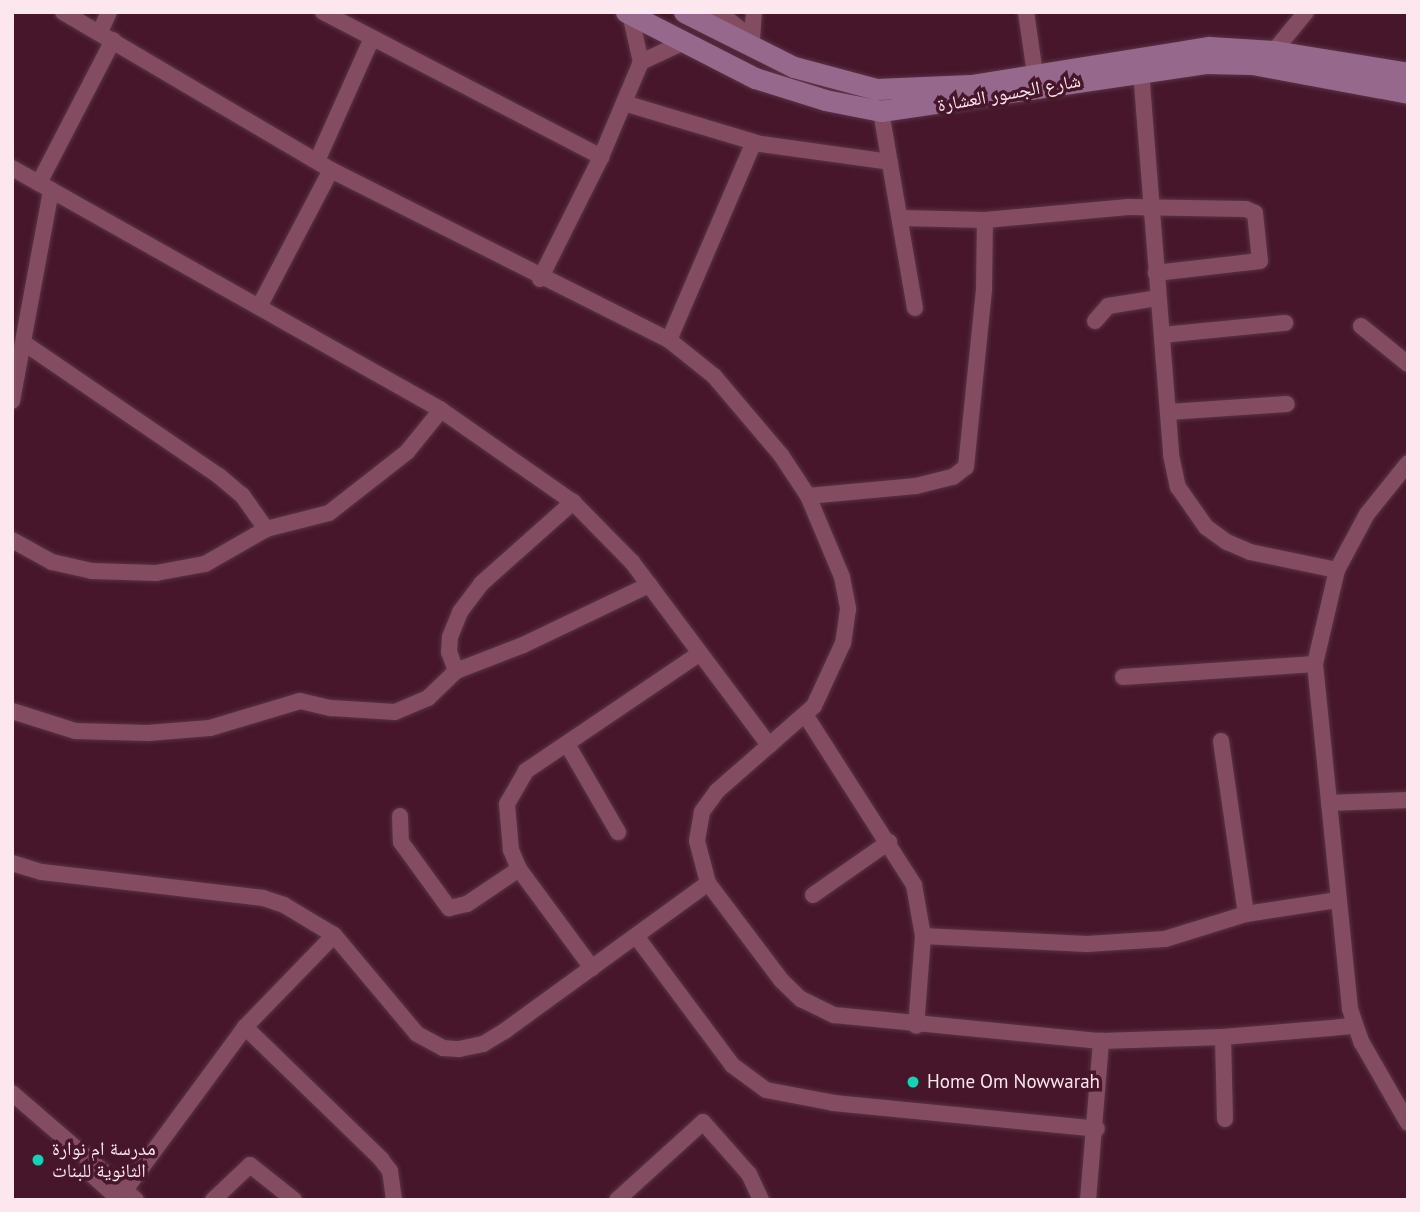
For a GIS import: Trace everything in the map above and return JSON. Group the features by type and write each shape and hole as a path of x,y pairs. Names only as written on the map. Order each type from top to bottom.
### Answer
{"main road":[{"name":"شارع الجسور العشارة","path":"684,12 766,56 876,89 928,89 1182,50 1275,51 1408,73"},
{"name":"شارع الجسور العشارة","path":"628,13 789,90 881,111 937,106 1141,71 1230,62 1408,93"}],"street":[{"path":"63,12 324,165 540,279 669,340 731,393 808,496 842,577 848,609 838,661 806,716 717,791 702,813 697,841 708,883 781,980 801,999 834,1015 916,1026 1101,1041 1223,1037 1354,1026"},
{"path":"12,401 24,343 45,186 107,36 108,12"},
{"path":"323,12 601,157"},
{"path":"719,12 752,39 766,56"},
{"path":"752,39 754,12"},
{"path":"1026,12 1035,74"},
{"path":"1275,51 1306,12"},
{"path":"540,279 601,157 641,62 628,13"},
{"path":"259,307 324,165 372,38"},
{"path":"641,62 684,42"},
{"path":"1141,71 1158,298 1178,487 1206,527 1250,552 1337,570"},
{"path":"876,89 915,308"},
{"path":"624,103 754,142 890,162"},
{"path":"669,340 754,142"},
{"path":"12,168 441,410 573,502 608,533 769,745"},
{"path":"900,218 985,220 1152,208 1250,209 1257,217 1261,236 1258,261 1156,273"},
{"path":"808,496 916,486 953,477 966,467 983,304 985,220"},
{"path":"1095,321 1108,306 1158,298"},
{"path":"1162,335 1285,323"},
{"path":"1361,326 1408,364"},
{"path":"24,343 219,476 242,495 266,528"},
{"path":"1169,412 1287,404"},
{"path":"12,540 52,562 92,571 156,573 220,559 266,528 307,520 345,502 407,452 441,410"},
{"path":"1408,463 1367,514 1337,570 1315,664 1338,900 1354,1026 1401,1100 1408,1123"},
{"path":"456,671 449,652 450,637 460,612 482,583 573,502"},
{"path":"12,711 75,731 171,733 210,728 300,701 331,708 395,712 428,698 456,671 523,645 649,585"},
{"path":"592,968 519,869 511,850 507,804 526,771 699,654"},
{"path":"1123,677 1315,664"},
{"path":"806,716 914,885 923,936 916,1026"},
{"path":"1221,741 1246,914"},
{"path":"567,744 618,832"},
{"path":"1329,803 1408,800"},
{"path":"400,816 401,842 449,908 467,904 519,869"},
{"path":"813,895 889,842"},
{"path":"12,863 55,874 264,898 334,935 373,977 400,1018 429,1043 443,1048 483,1044 708,883"},
{"path":"923,936 1127,942 1165,939 1246,914 1338,900"},
{"path":"16,1105 127,1196 245,1027 334,935"},
{"path":"636,936 732,1065 766,1090 834,1103 1097,1129"},
{"path":"245,1027 381,1160 390,1171 394,1200"},
{"path":"1223,1037 1225,1119"},
{"path":"1088,1200 1097,1129 1101,1041"},
{"path":"617,1200 703,1122 749,1174 761,1200"},
{"path":"214,1200 250,1165 294,1200"}],"place":[{"name":"Home Om Nowwarah","path":"913,1082"},
{"name":"مدرسة ام نوارة الثانوية للبنات","path":"38,1160"}]}
